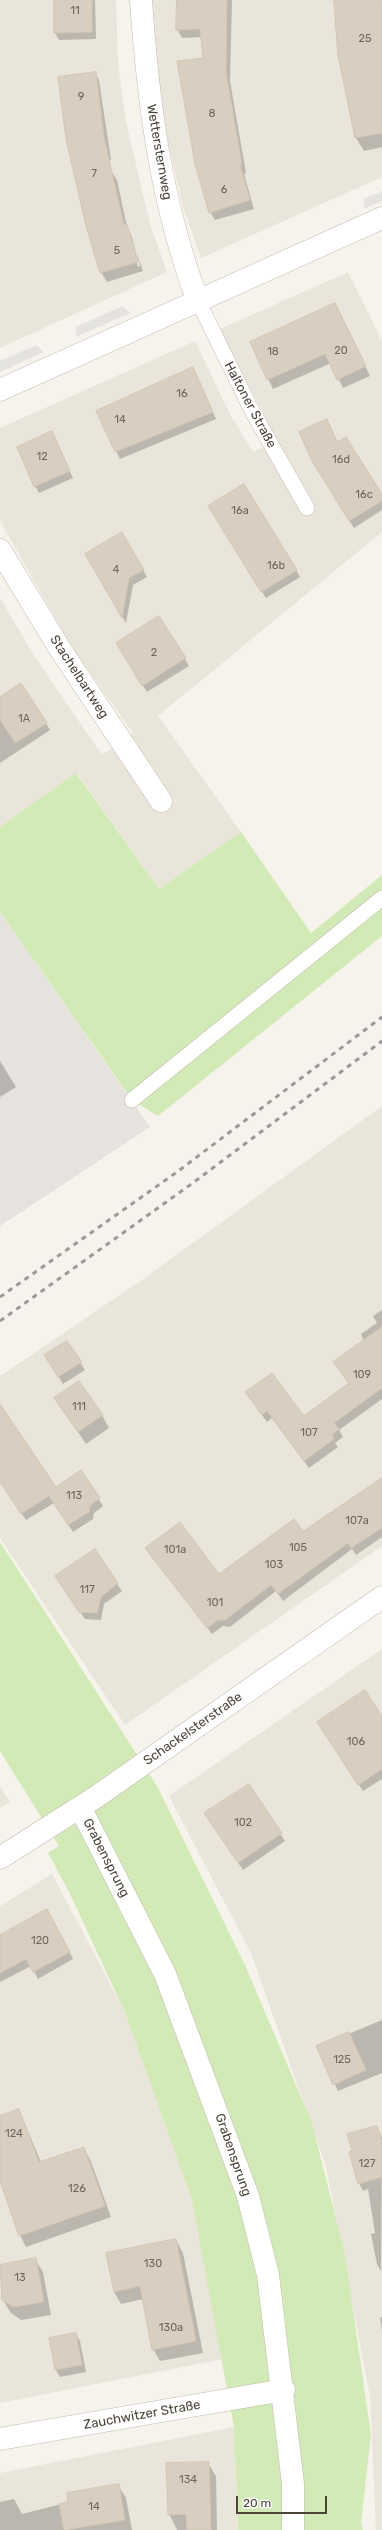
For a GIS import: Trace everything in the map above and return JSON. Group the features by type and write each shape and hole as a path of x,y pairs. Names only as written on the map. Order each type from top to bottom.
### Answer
{"street":[{"name":"Wettersternweg","path":"141,0 146,73 158,153 169,209 187,272 198,301"},
{"path":"0,390 382,218"},
{"name":"Stachelbartweg","path":"0,550 60,649 161,801"},
{"name":"Schackelsterstraße","path":"0,1858 80,1807 382,1597"},
{"name":"Grabensprung","path":"80,1807 165,1974 236,2158 257,2225 268,2275 284,2390 293,2484 293,2530"},
{"name":"Zauchwitzer Straße","path":"0,2439 284,2390"}],"lane":[{"name":"Haltoner Straße","path":"198,301 252,411 307,508"},
{"path":"132,1100 382,898"}],"shaded area":[{"path":"0,0 116,0 118,64 126,122 150,224 167,272 0,348"},
{"path":"151,0 382,0 382,177 201,258 184,210 165,131 156,76"},
{"path":"382,191 382,201 364,209 364,199"},
{"path":"348,272 382,341 382,532 158,716 241,832 159,889 77,773 0,827 0,598 33,654 102,755 133,733 73,649 0,521 0,428 195,341 230,414 253,452 277,441 220,329"},
{"path":"122,306 130,313 76,337 76,327"},
{"path":"36,345 44,352 0,372 0,361"},
{"path":"0,912 150,1127 0,1226"},
{"path":"382,1106 382,1546 125,1725 0,1538 0,1376 139,1282"},
{"path":"382,1649 382,2530 376,2530 370,2397 326,2166 251,1953 169,1796"},
{"path":"0,1786 10,1802 0,1808"},
{"path":"52,1874 124,2010 192,2200 223,2359 0,2403 0,1906"},
{"path":"234,2427 238,2530 0,2530 0,2473"}],"green space":[{"path":"76,773 159,889 241,832 311,933 382,875 382,936 158,1116 132,1100 0,912 0,827"},
{"path":"0,1542 157,1786 245,1965 312,2123 345,2255 371,2435 361,2523 363,2530 238,2530 234,2427 192,2200 124,2010 70,1894 48,1853 59,1846 0,1751"}],"building":[{"path":"54,0 92,0 92,32 54,33"},
{"path":"177,0 227,0 226,72 242,165 240,165 250,200 209,213 195,164 177,61 203,58 200,29 176,30"},
{"path":"334,0 382,0 382,133 355,138 338,55"},
{"path":"96,72 104,137 124,225 127,224 138,262 100,273 86,226 66,139 58,77"},
{"path":"335,303 366,366 337,380 325,354 267,380 250,342"},
{"path":"193,367 213,412 115,452 96,411"},
{"path":"327,419 337,442 346,437 382,494 382,501 349,521 312,461 299,432"},
{"path":"52,431 70,471 34,487 17,447"},
{"path":"244,484 297,570 261,592 208,506"},
{"path":"122,532 144,570 129,578 122,618 85,554"},
{"path":"159,616 186,658 142,686 116,643"},
{"path":"21,683 47,723 15,743 0,720 0,697"},
{"path":"382,1327 382,1388 334,1423 339,1429 332,1435 334,1439 304,1461 267,1411 262,1415 245,1392 272,1373 304,1416 349,1383 333,1362"},
{"path":"67,1341 82,1362 58,1377 44,1355"},
{"path":"79,1381 103,1415 78,1432 54,1398"},
{"path":"0,1404 56,1487 81,1470 100,1498 90,1506 89,1512 68,1525 49,1496 21,1514 0,1482"},
{"path":"382,1478 382,1528 351,1548 348,1543 278,1594 271,1585 225,1620 218,1620 207,1628 145,1548 180,1522 219,1574 294,1519 303,1531"},
{"path":"95,1549 118,1583 101,1597 97,1613 79,1612 55,1576"},
{"path":"365,1690 382,1716 382,1769 358,1785 317,1722"},
{"path":"249,1784 282,1833 238,1863 204,1813"},
{"path":"47,1909 70,1952 33,1972 26,1959 0,1973 0,1935"},
{"path":"349,2032 366,2070 333,2085 316,2046"},
{"path":"19,2109 39,2162 84,2147 105,2206 19,2236 0,2181 0,2116"},
{"path":"377,2126 382,2143 382,2177 358,2184 349,2152 352,2151 347,2134"},
{"path":"176,2239 196,2341 152,2350 140,2286 114,2292 106,2253"},
{"path":"36,2258 44,2302 13,2307 2,2300 0,2265"},
{"path":"76,2333 82,2365 55,2370 49,2338"},
{"path":"209,2462 211,2530 187,2530 186,2514 168,2515 166,2463"},
{"path":"119,2484 125,2520 64,2530 59,2504 68,2502 67,2493"}],"railway":[{"path":"0,1297 177,1172 382,1017"},
{"path":"0,1321 190,1185 382,1041"}]}
